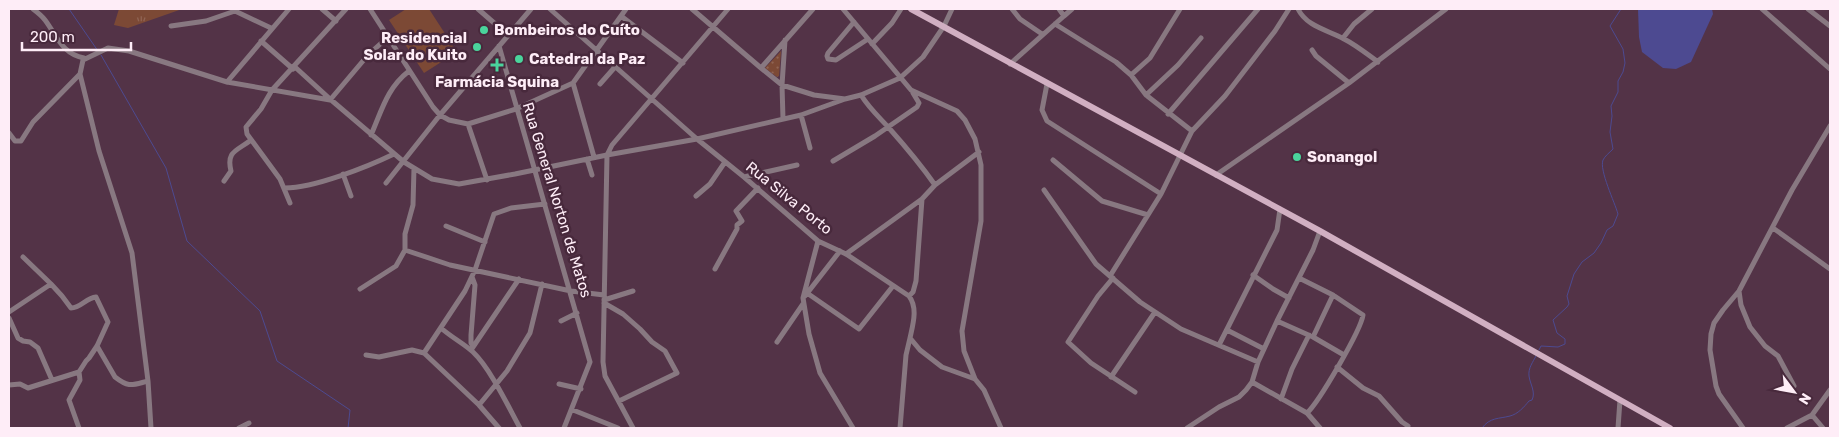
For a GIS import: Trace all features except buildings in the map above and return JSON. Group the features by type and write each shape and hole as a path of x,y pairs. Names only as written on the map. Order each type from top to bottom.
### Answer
{"main road":[{"path":"911,9 1320,231 1670,428"}],"street":[{"path":"33,9 44,19 61,45 76,57 84,58 108,48 129,51 227,82 330,100"},
{"path":"227,82 289,9"},
{"path":"322,9 336,21"},
{"path":"290,203 285,188 247,134 246,125 261,109 272,90 346,9"},
{"path":"370,9 433,107 440,115 459,123 468,124 516,109 573,84 626,9"},
{"path":"478,9 508,35"},
{"path":"386,183 440,115 531,9"},
{"name":"Rua Silva Porto","path":"550,9 697,139 758,188 818,241 843,252 909,296"},
{"path":"692,9 782,85 814,95 845,99"},
{"path":"631,427 605,376 603,362 606,155 612,145 728,9"},
{"path":"761,68 813,9"},
{"path":"833,161 875,136 918,106 918,100 911,90 842,9"},
{"path":"854,22 828,52 828,59 839,59 870,42 892,23 901,9"},
{"path":"260,41 404,162 432,178 459,184 697,139 783,119 861,95 900,78 923,57 944,26 952,9"},
{"path":"1012,9 1020,19 1042,34"},
{"path":"1059,9 1064,16"},
{"path":"1010,64 1072,9"},
{"path":"1131,75 1150,58 1180,9"},
{"path":"1168,114 1258,9"},
{"path":"1135,392 1091,363 1068,342 1111,277 1161,194 1192,131 1225,96 1290,9"},
{"path":"1298,9 1318,28 1343,38 1378,62"},
{"path":"1343,38 1354,24 1372,9"},
{"path":"1216,175 1349,83 1446,9"},
{"path":"1762,9 1830,69"},
{"path":"1808,9 1830,26"},
{"path":"171,26 210,20 235,11 272,28"},
{"path":"622,16 683,62"},
{"path":"1055,24 1116,62 1131,75 1146,95 1192,131"},
{"path":"330,100 368,55 388,37"},
{"path":"1146,95 1178,65 1201,38"},
{"path":"783,119 782,85 785,40"},
{"name":"Rua General Norton de Matos","path":"499,46 590,362"},
{"path":"1312,50 1316,56 1349,83"},
{"path":"84,58 80,74 99,151 132,253 148,381 151,428"},
{"path":"600,84 615,67"},
{"path":"371,135 390,90 399,78 409,71"},
{"path":"9,133 14,141 21,141 33,122 80,74"},
{"path":"573,84 594,157"},
{"path":"1047,84 1042,110 1047,121 1161,194"},
{"path":"911,90 951,108 961,115 970,128 979,152 982,181 980,221 962,330 964,351 975,379 984,390 1002,428"},
{"path":"861,95 868,107 888,127 924,169 935,185"},
{"path":"801,114 810,148"},
{"path":"468,124 487,180"},
{"path":"1742,428 1719,394 1716,386 1710,350 1714,323 1739,291 1792,190 1830,126"},
{"path":"224,180 230,171 229,158 236,150 251,140"},
{"path":"777,342 804,298 843,252 922,199 935,185 979,152"},
{"path":"285,188 305,186 343,174 394,154"},
{"path":"587,159 592,175"},
{"path":"1053,160 1102,201 1148,215"},
{"path":"696,196 710,184 725,162"},
{"path":"744,177 798,165"},
{"path":"360,289 396,266 405,250 405,234 414,205 414,168"},
{"path":"343,174 351,196"},
{"path":"715,268 737,229 737,225 742,221 736,211 758,188"},
{"path":"1044,190 1092,259 1111,277 1155,312 1181,329 1258,362"},
{"path":"900,428 906,355 914,313 913,304 909,296 913,292 916,281 922,199"},
{"path":"424,353 465,291 475,270 492,218 498,212 511,208 545,204"},
{"path":"1219,344 1276,230 1280,209"},
{"path":"446,226 485,242"},
{"path":"1773,228 1830,269"},
{"path":"1187,428 1219,407 1239,397 1252,382 1258,362 1277,320 1314,250 1320,231"},
{"path":"818,241 804,298 809,334 820,373 853,428"},
{"path":"405,250 429,260 604,299 668,354 677,373 619,401"},
{"path":"9,385 20,384 28,388 79,372 97,346 108,322 98,299 94,296 77,308 71,308 51,284 23,257"},
{"path":"1253,275 1289,298"},
{"path":"472,277 475,285 471,335 472,348 496,385 520,428"},
{"path":"1299,278 1333,295 1363,314 1356,334 1344,356 1320,396 1306,413"},
{"path":"472,348 519,279"},
{"path":"9,312 51,284"},
{"path":"479,405 507,371 530,333 542,284"},
{"path":"804,298 859,329 893,286"},
{"path":"604,299 633,291"},
{"path":"1739,291 1741,305 1750,327 1765,346 1778,356 1794,386"},
{"path":"1282,399 1292,369 1333,295"},
{"path":"1111,377 1155,312"},
{"path":"561,321 577,314"},
{"path":"9,318 18,338 30,342 38,348 52,380"},
{"path":"1277,320 1311,336 1344,356"},
{"path":"441,328 472,348"},
{"path":"1227,330 1264,350"},
{"path":"910,338 920,350 942,367 975,379"},
{"path":"97,346 119,381 131,386 148,381"},
{"path":"366,355 379,357 412,350 424,353 479,405 500,428"},
{"path":"564,428 573,410 590,362 603,362"},
{"path":"1337,366 1363,388 1379,396 1402,422 1408,426"},
{"path":"79,372 80,380 69,400 79,428"},
{"path":"1252,382 1306,413 1320,428"},
{"path":"559,384 581,389"},
{"path":"1786,428 1812,415 1830,390"},
{"path":"1618,428 1620,400"},
{"path":"573,410 618,428"},
{"path":"1812,415 1823,428"},
{"path":"239,428 248,423"}],"green space":[{"path":"119,9 182,9 128,28 114,25"},
{"path":"406,9 429,9 457,52 424,73 389,20"},
{"path":"781,51 779,76 777,77 765,68"}],"shaded area":[{"path":"1638,9 1712,9 1713,14 1691,62 1676,69 1663,68 1642,52 1639,37"}],"waterway":[{"path":"69,9 98,51"},
{"path":"1539,350 1541,346 1558,347 1565,344 1565,339 1557,333 1553,320 1569,304 1567,296 1574,274 1582,262 1594,253 1607,230 1613,226 1618,214 1602,165 1603,160 1613,149 1610,132 1611,106 1618,92 1618,81 1625,63 1623,49 1610,26 1621,9"},
{"path":"101,55 166,168 187,241 260,311 277,361 350,410 348,428"},
{"path":"1482,428 1491,420 1516,414 1532,400 1533,391 1529,373 1536,356"}],"place":[{"name":"Bombeiros do Cuíto","path":"484,30"},
{"name":"Residencial Solar do Kuito","path":"477,47"},
{"name":"Catedral da Paz","path":"519,59"},
{"name":"Farmácia Squina","path":"497,65"},
{"name":"Sonangol","path":"1297,157"}]}
